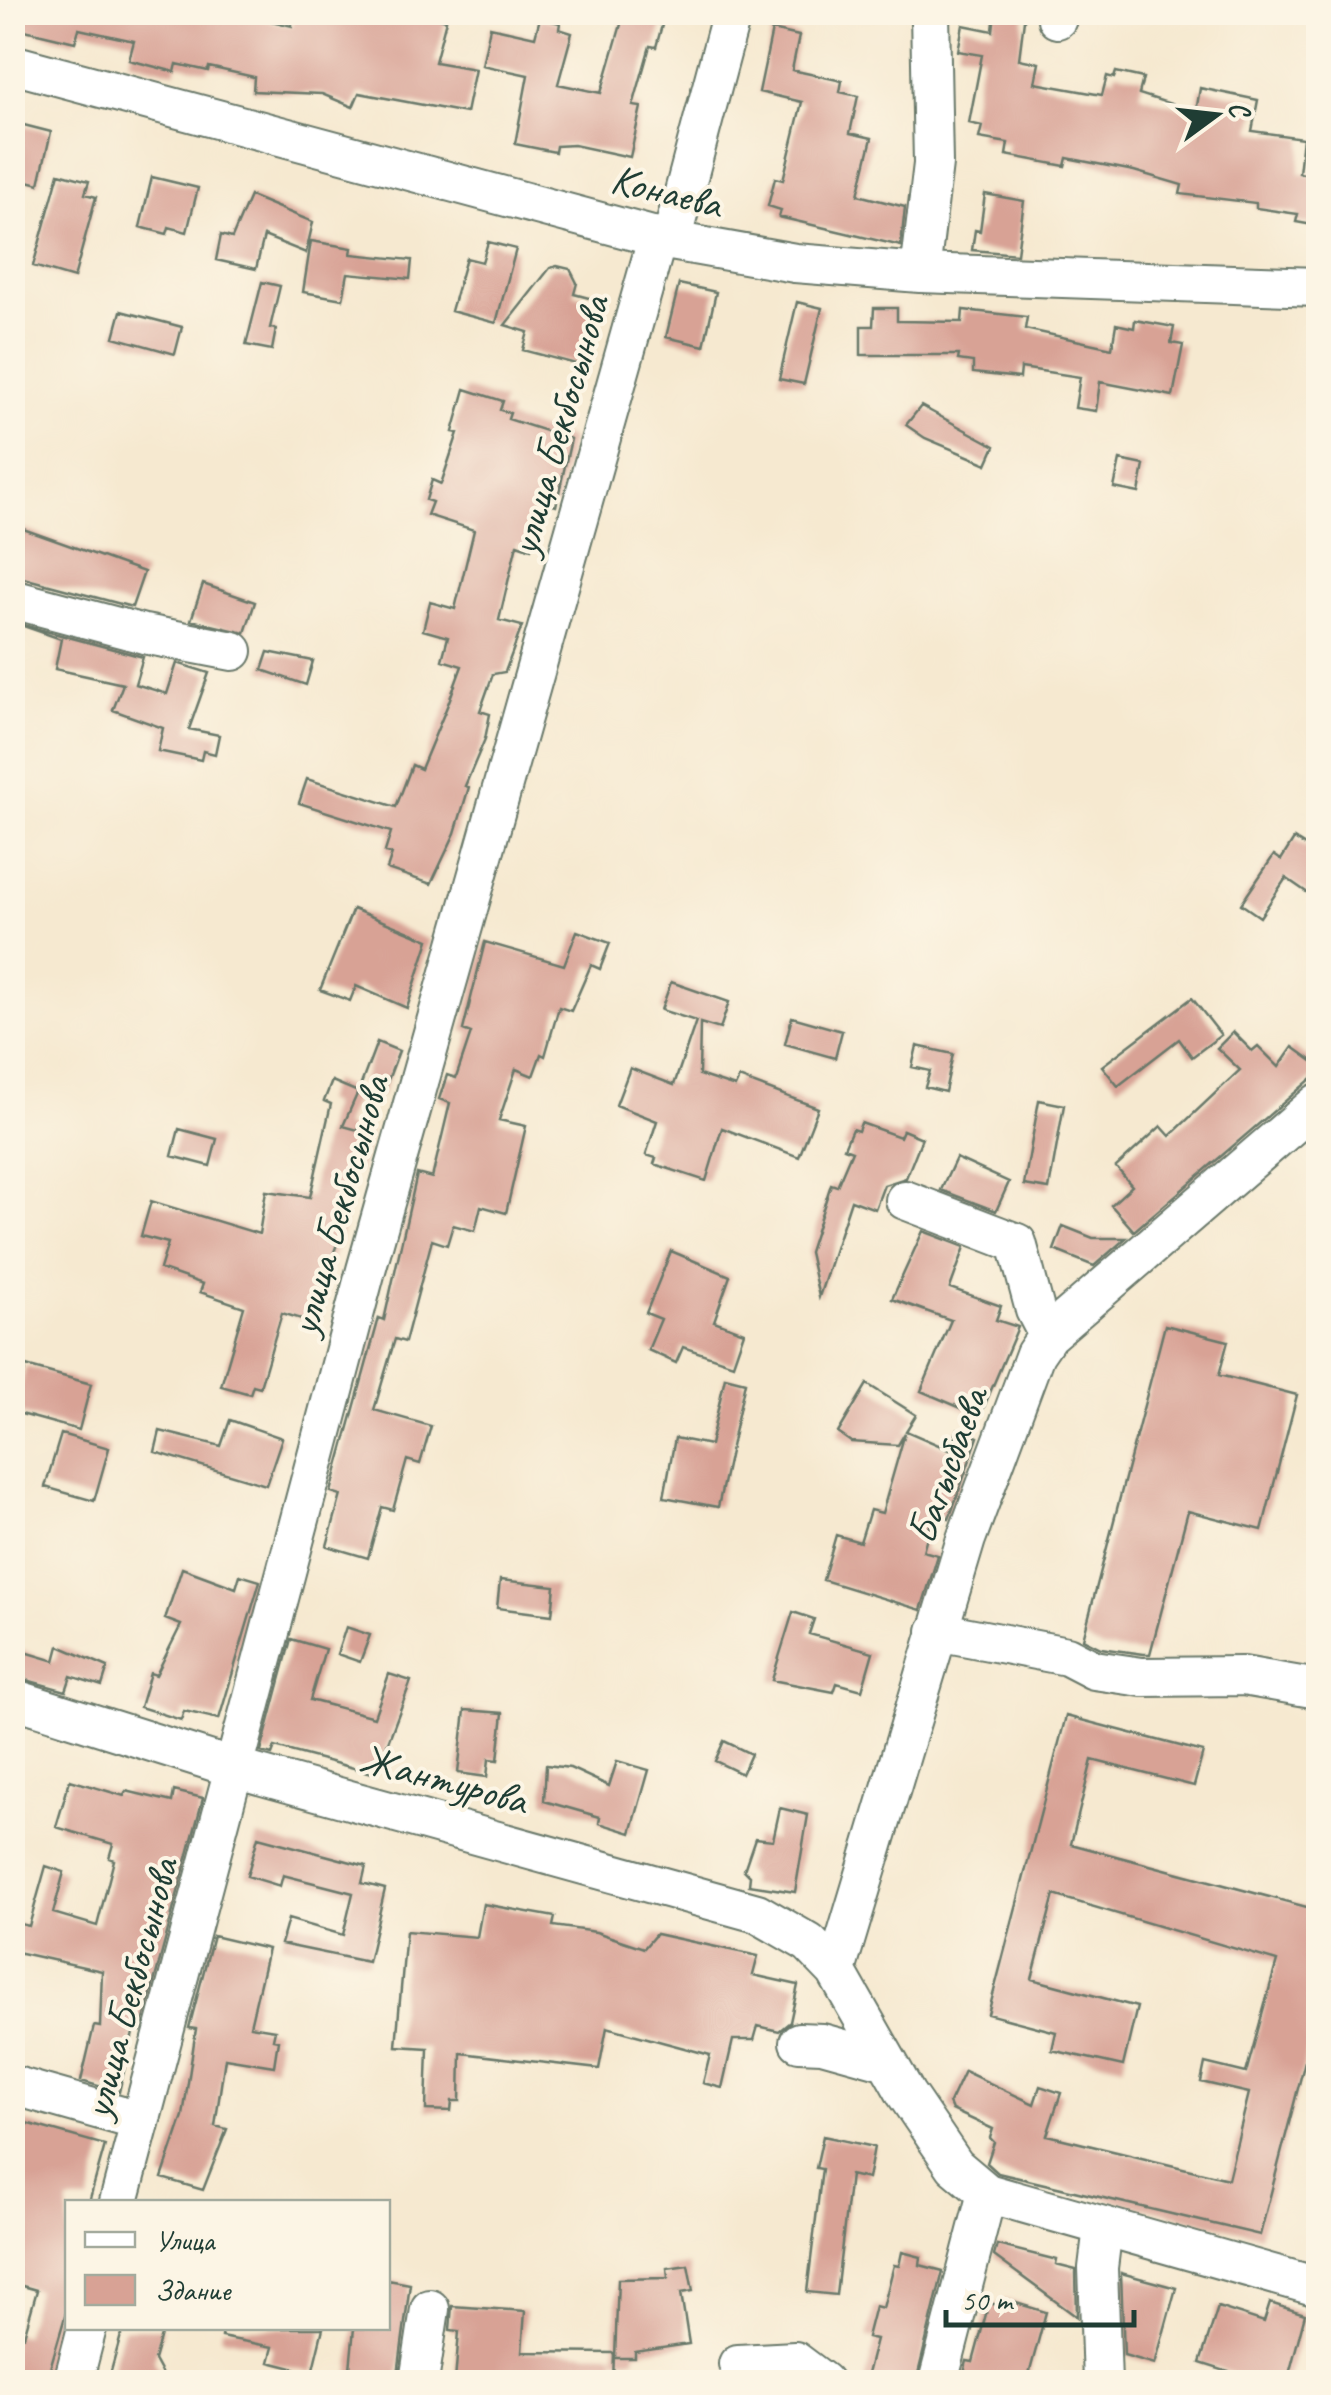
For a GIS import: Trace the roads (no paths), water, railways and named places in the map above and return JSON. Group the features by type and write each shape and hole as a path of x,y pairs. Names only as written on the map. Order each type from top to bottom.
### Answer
{"street":[{"name":"улица Бекбосынова","path":"119,2200 361,1289 732,12"},
{"path":"920,272 933,164 930,12"},
{"name":"Конаева","path":"12,64 665,238 795,263 920,272 1318,288"},
{"path":"12,599 144,634 233,650"},
{"name":"Багысбаева","path":"836,1972 937,1631 1035,1354 1048,1336 1318,1104"},
{"path":"904,1200 1017,1244 1035,1310 1048,1336"},
{"path":"937,1631 1067,1656 1094,1670 1142,1677 1243,1676 1318,1689"},
{"name":"Жантурова","path":"12,1698 234,1768 757,1913 809,1943 836,1972 887,2061 955,2166 988,2193"},
{"path":"799,2042 822,2043 887,2061"},
{"path":"12,2085 139,2121"},
{"path":"938,2382 988,2193 1318,2287"},
{"path":"1102,2382 1098,2268 1103,2227"},
{"path":"420,2382 430,2310"},
{"path":"73,2382 86,2330"},
{"path":"738,2364 795,2361 823,2382"}]}
